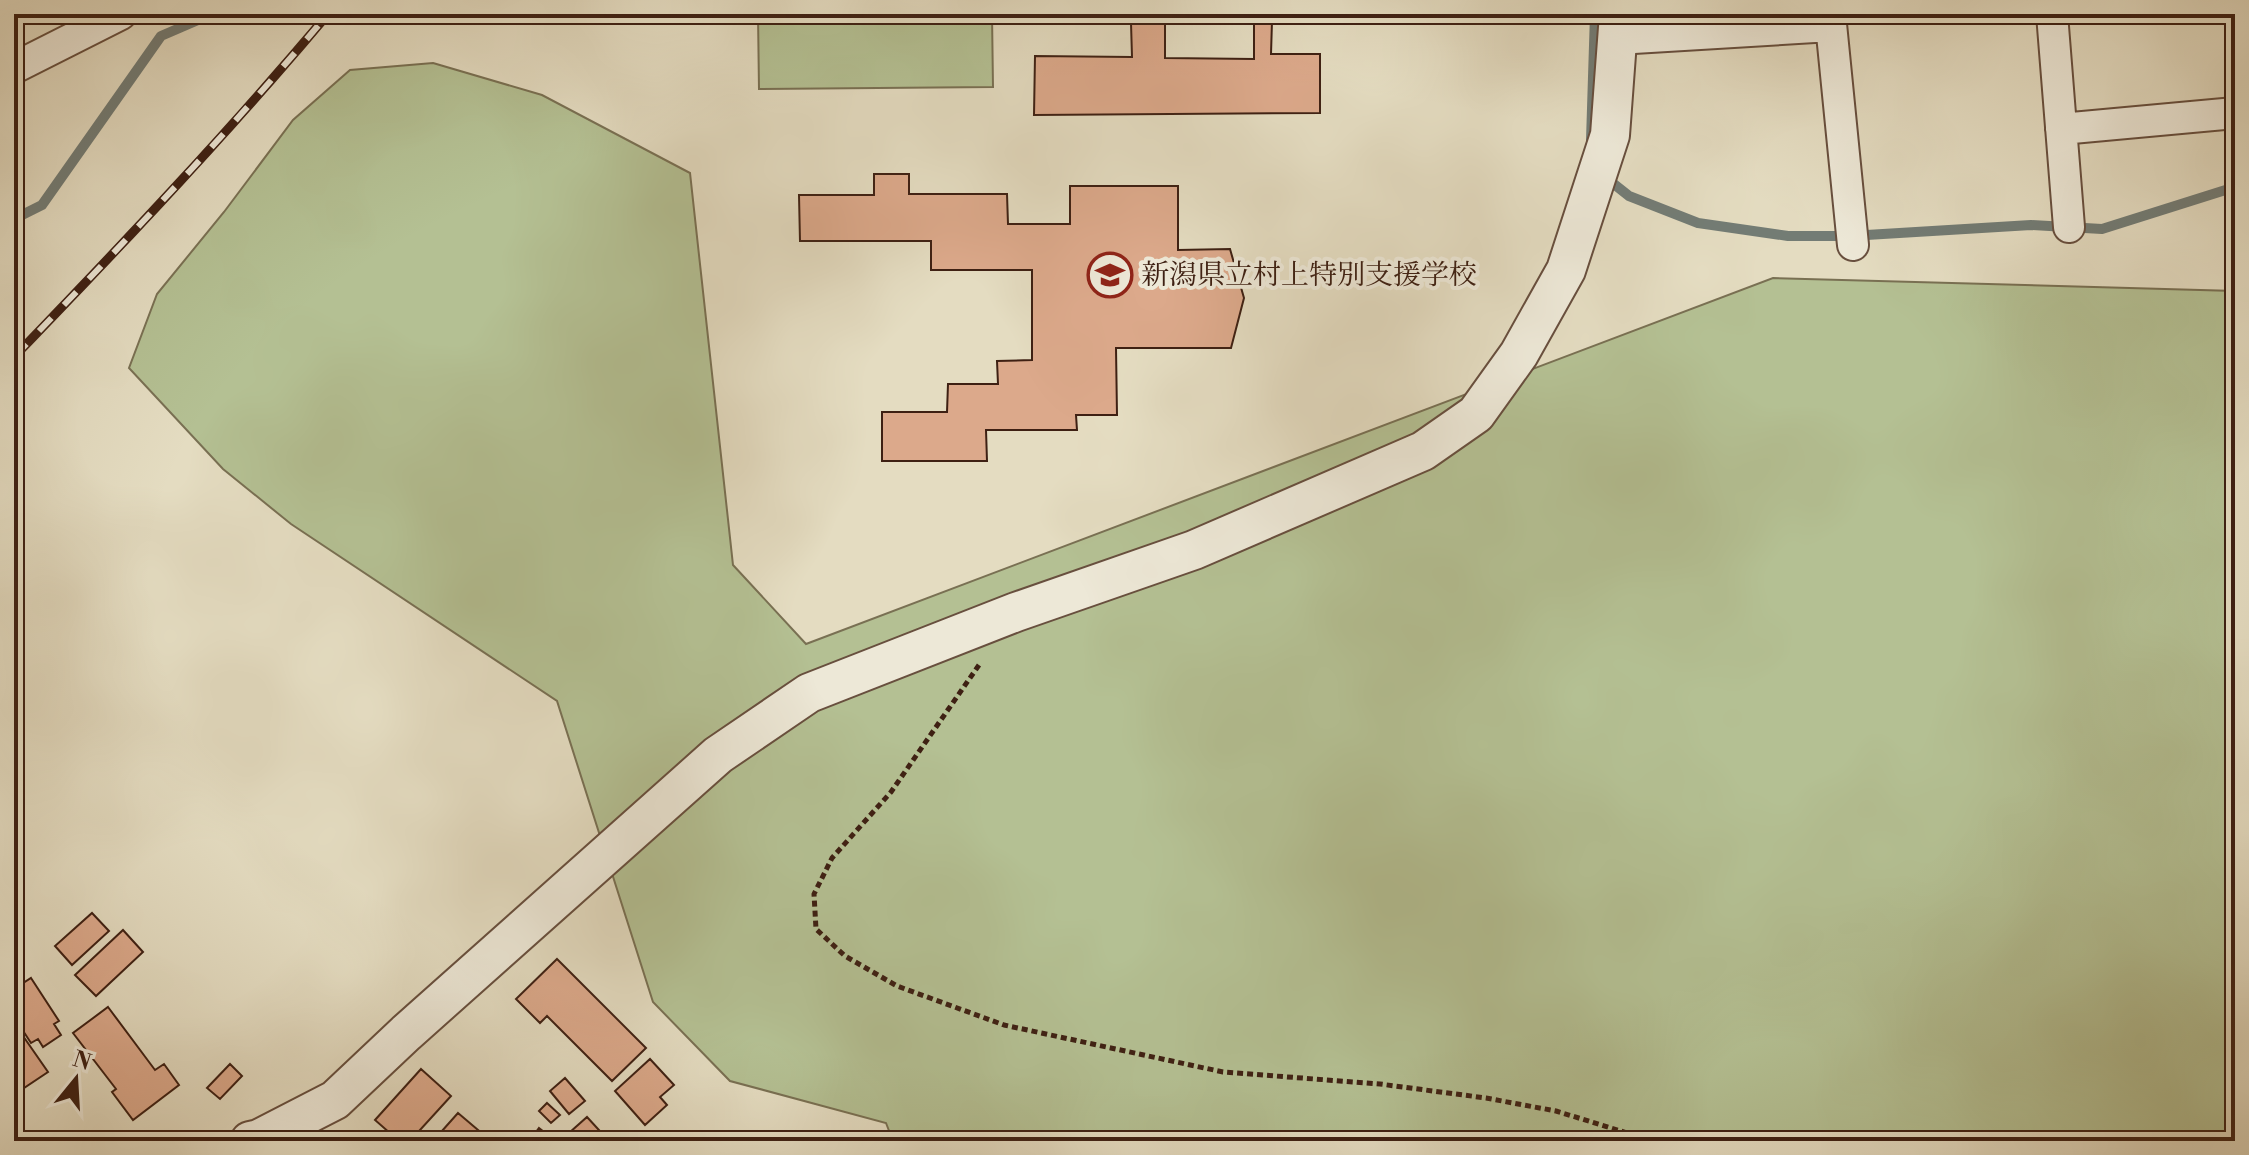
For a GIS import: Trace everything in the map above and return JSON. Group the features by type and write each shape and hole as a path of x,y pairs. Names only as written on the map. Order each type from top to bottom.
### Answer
{"street":[{"path":"14,68 121,14"},
{"path":"2052,14 2069,227"},
{"path":"250,1141 335,1100 718,755 809,693 1016,612 1194,550 1423,451 1476,414 1519,354 1566,270 1610,135 1618,26 1830,20 1853,245"},
{"path":"2061,129 2235,113"}],"path":[{"path":"980,663 891,792 832,858 814,894 816,929 845,956 897,986 1004,1025 1223,1072 1380,1084 1486,1098 1556,1111 1653,1141"}],"green space":[{"path":"758,14 992,14 993,87 759,89"},
{"path":"433,63 542,95 690,173 733,565 806,644 1773,278 2235,291 2235,1141 893,1141 886,1123 730,1081 653,1002 557,701 291,524 223,469 129,368 157,294 293,120 350,70"}],"building":[{"path":"1212,14 1352,14 1352,20 1212,21"},
{"path":"1254,21 1272,21 1271,54 1320,54 1320,113 1034,115 1035,56 1132,57 1131,23 1165,23 1165,58 1254,59"},
{"path":"874,174 909,174 909,194 1007,194 1008,224 1070,224 1070,186 1178,186 1178,250 1230,249 1244,298 1231,348 1116,348 1117,415 1076,415 1077,430 986,430 987,461 882,461 882,412 947,412 948,384 998,384 997,361 1032,360 1032,270 931,270 931,241 800,241 799,195 874,195"},
{"path":"92,913 109,931 72,965 55,946"},
{"path":"123,930 143,952 96,996 75,975"},
{"path":"557,959 646,1048 612,1081 547,1016 540,1023 516,999"},
{"path":"31,978 59,1021 54,1024 61,1035 43,1047 38,1039 31,1043 14,1017 14,989"},
{"path":"108,1007 155,1070 164,1064 179,1085 133,1120 112,1092 116,1089 73,1033"},
{"path":"14,1023 48,1072 15,1094 14,1092"},
{"path":"650,1059 674,1085 660,1097 667,1105 645,1125 615,1091"},
{"path":"230,1064 242,1076 220,1099 207,1088"},
{"path":"421,1069 451,1096 410,1141 399,1141 375,1120"},
{"path":"565,1078 585,1101 569,1114 550,1091"},
{"path":"547,1103 560,1115 551,1123 539,1111"},
{"path":"458,1113 491,1141 433,1141"},
{"path":"587,1117 609,1141 560,1141"},
{"path":"539,1128 553,1139 552,1141 531,1139"}],"waterway":[{"path":"14,219 42,205 161,36 212,14"},
{"path":"1591,140 1595,14"},
{"path":"1605,177 1629,196 1698,223 1788,236 1850,236 2031,225 2102,229 2235,187"}],"railway":[{"path":"14,357 174,188 328,14"}],"place":[{"name":"新潟県立村上特別支援学校","path":"1110,275"}]}
